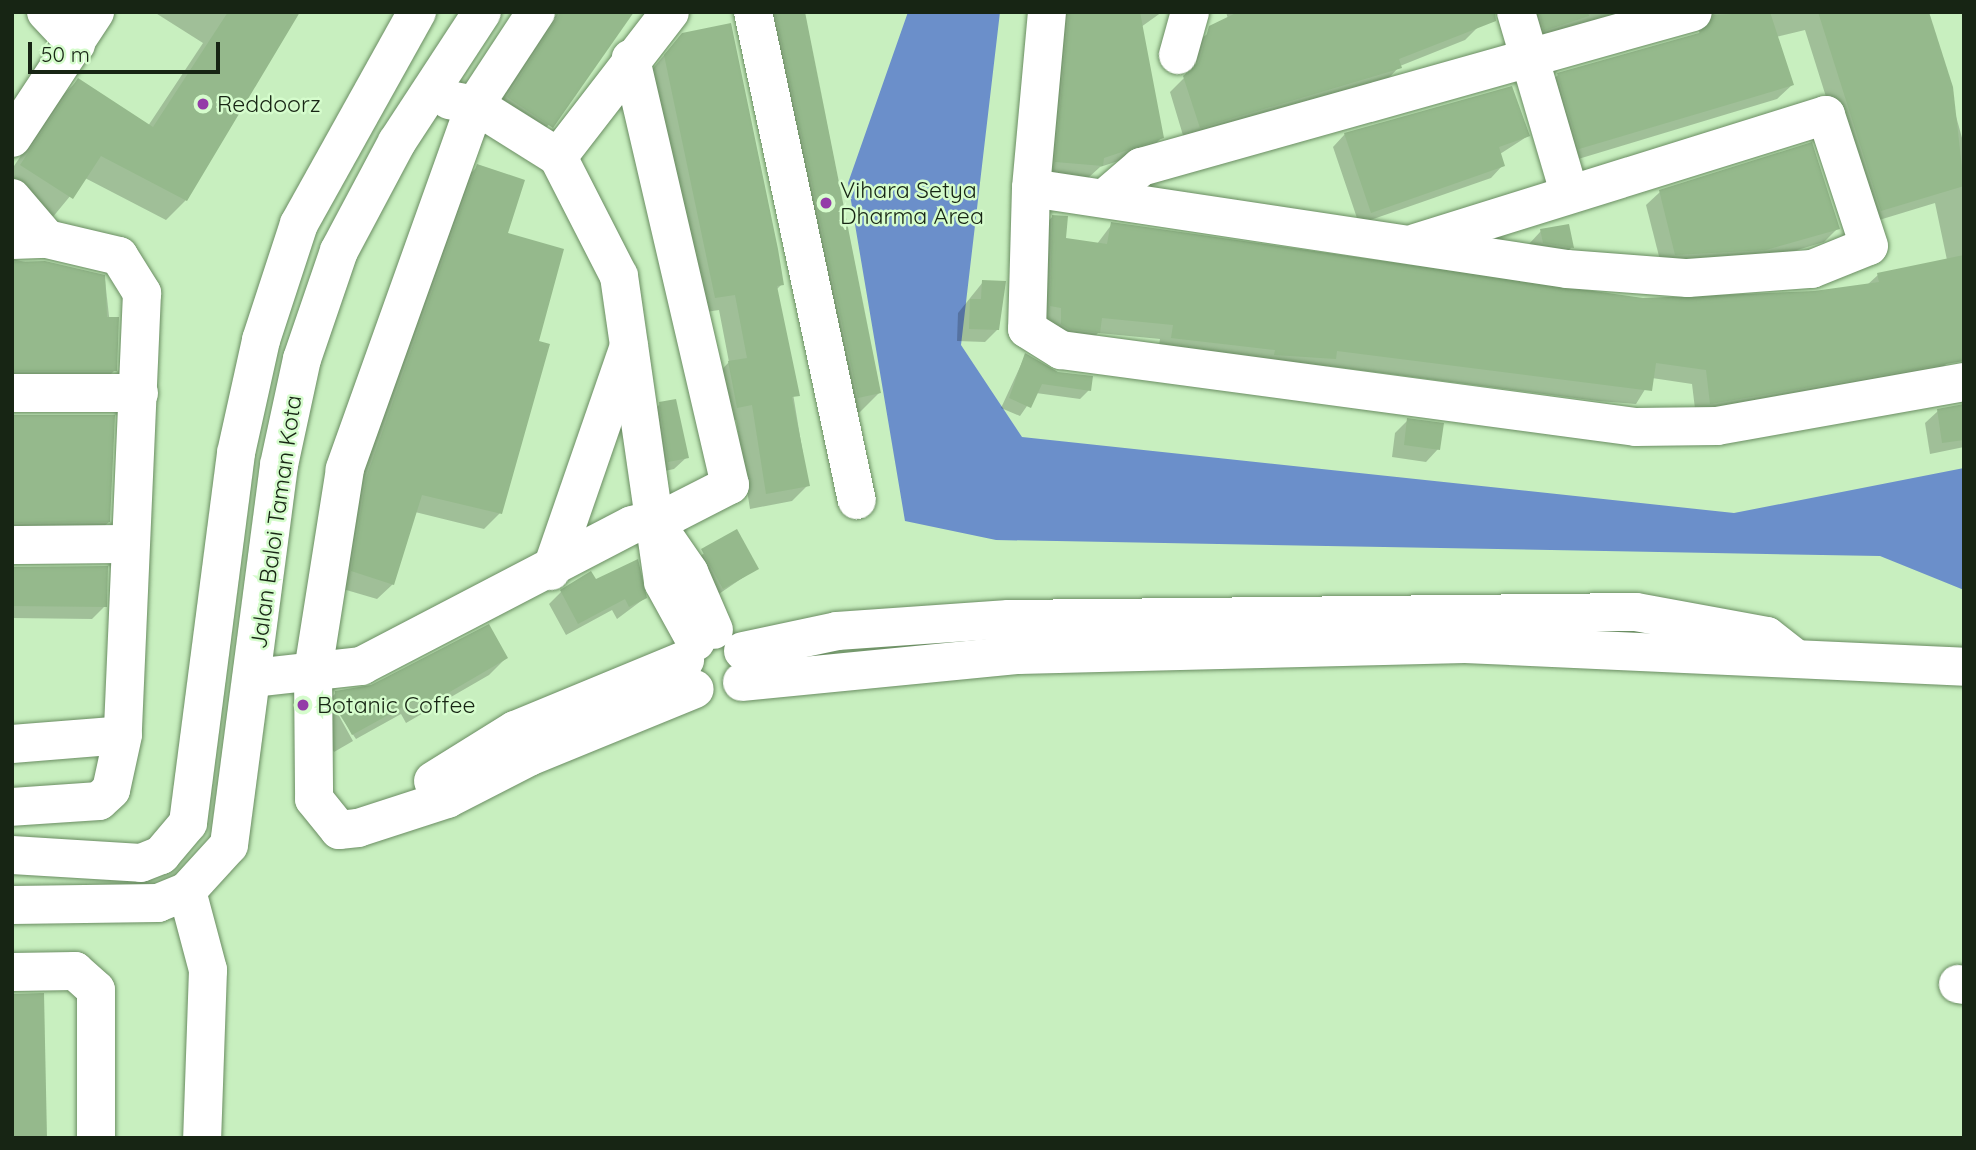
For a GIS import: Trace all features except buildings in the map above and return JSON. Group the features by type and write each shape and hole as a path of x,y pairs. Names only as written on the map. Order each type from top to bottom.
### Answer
{"main road":[{"path":"12,138 85,28 46,12"},
{"name":"Jalan Baloi Taman Kota","path":"12,855 120,864 161,855 188,823 240,436 261,340 299,224 417,12"},
{"name":"Jalan Baloi Taman Kota","path":"187,891 229,845 284,443 302,359 339,251 427,96 482,12"},
{"path":"536,12 475,105 345,469 313,672 314,799 339,830 358,828 515,730 713,660 1465,644 1964,667"},
{"path":"558,157 631,58 670,12"},
{"path":"753,12 857,500"},
{"path":"1047,12 1031,188 1027,329 1061,350 1636,427 1717,426 1964,382"},
{"path":"1178,55 1190,12"},
{"path":"1516,12 1569,192"},
{"path":"1105,198 1140,167 1693,12"},
{"path":"253,678 361,666 551,570 632,524 652,520 730,485 631,58"},
{"path":"427,96 475,105 558,157 618,275 632,337 652,520 689,572 713,660"},
{"path":"1031,188 1416,243 1567,269 1689,278 1812,270 1869,246 1826,115 1569,192 1416,243"},
{"path":"12,198 30,239 120,257 135,276 142,293 123,735 115,773 99,802 12,807"},
{"path":"551,570 632,337"},
{"path":"12,393 139,393"},
{"path":"240,436 284,443"},
{"path":"12,545 130,544"},
{"path":"12,744 123,735"},
{"path":"12,905 146,904 187,891 208,970 202,1138"},
{"path":"12,972 75,971 96,990 96,1138"}],"water":[{"path":"908,12 1000,12 961,345 1022,437 1734,513 1964,468 1964,590 1880,556 996,540 905,521 848,183"}],"place":[{"name":"Reddoorz","path":"203,104"},
{"name":"Vihara Setya Dharma Area","path":"826,203"},
{"name":"Botanic Coffee","path":"303,705"}]}
